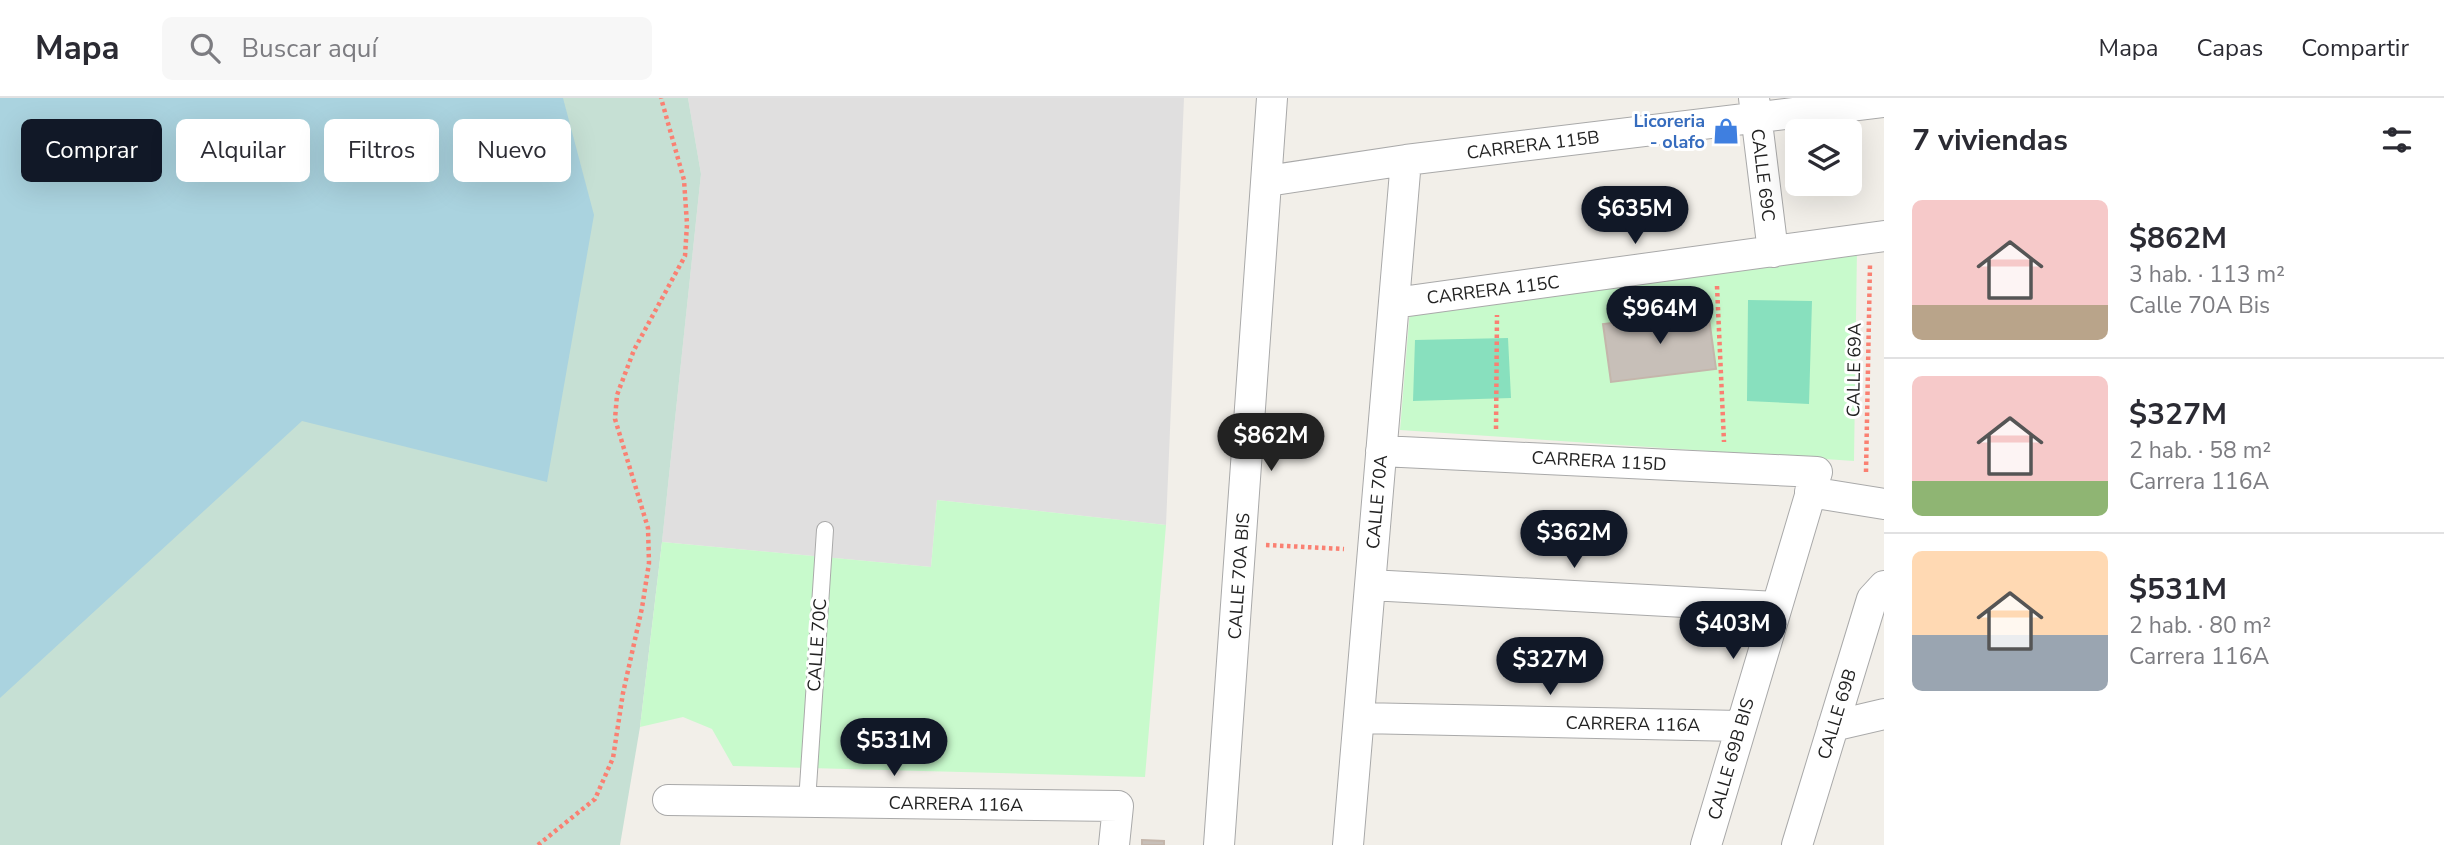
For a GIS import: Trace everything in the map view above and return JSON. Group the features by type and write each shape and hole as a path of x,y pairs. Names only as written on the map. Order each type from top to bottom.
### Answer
{"street":[{"name":"CALLE 70A BIS","path":"1219,845 1272,98"},
{"name":"CARRERA 115B","path":"1267,181 1755,108 1884,102"},
{"name":"CALLE 69C","path":"1755,108 1773,252"},
{"name":"CALLE 70A","path":"1348,845 1406,160"},
{"name":"CARRERA 115C","path":"1394,303 1877,237"},
{"name":"CARRERA 115D","path":"1381,451 1725,467 1814,482 1875,503"},
{"name":"CALLE 69B BIS","path":"1706,845 1814,482"},
{"path":"1370,585 1776,607"},
{"name":"CALLE 69B","path":"1797,845 1872,599 1883,586"},
{"path":"1833,726 1884,714"},
{"name":"CARRERA 116A","path":"1359,718 1740,726"},
{"name":"CARRERA 116A","path":"668,800 1118,806 1114,845"}],"lane":[{"name":"CALLE 70C","path":"807,802 825,530"}],"path":[{"path":"538,845 595,799 613,758 649,563 648,528 615,419 617,395 634,350 685,256 687,225 684,180 661,98"},
{"name":"CALLE 69A","path":"1875,503 1877,237"},
{"path":"1716,261 1725,467"},
{"path":"1496,456 1497,290"},
{"path":"1241,543 1373,551"}],"shaded area":[{"path":"688,98 1184,98 1166,525 937,500 931,567 662,542 701,174"}],"green space":[{"path":"0,98 688,98 701,174 640,727 620,845 0,845"},
{"path":"1857,248 1854,461 1400,430 1410,309"},
{"path":"1748,300 1812,301 1809,404 1747,401"},
{"path":"1508,338 1511,398 1413,401 1415,340"},
{"path":"937,500 1166,525 1145,777 733,766 712,729 683,717 640,727 662,542 931,567"}],"water":[{"path":"0,98 563,98 569,119 453,119 453,182 571,182 571,128 594,215 547,482 302,421 0,698"}],"building":[{"path":"1708,311 1716,369 1611,382 1603,324"},
{"path":"1142,840 1164,841 1164,845 1142,845"}],"place":[{"name":"Licoreria - olafo","path":"1726,131"}]}
